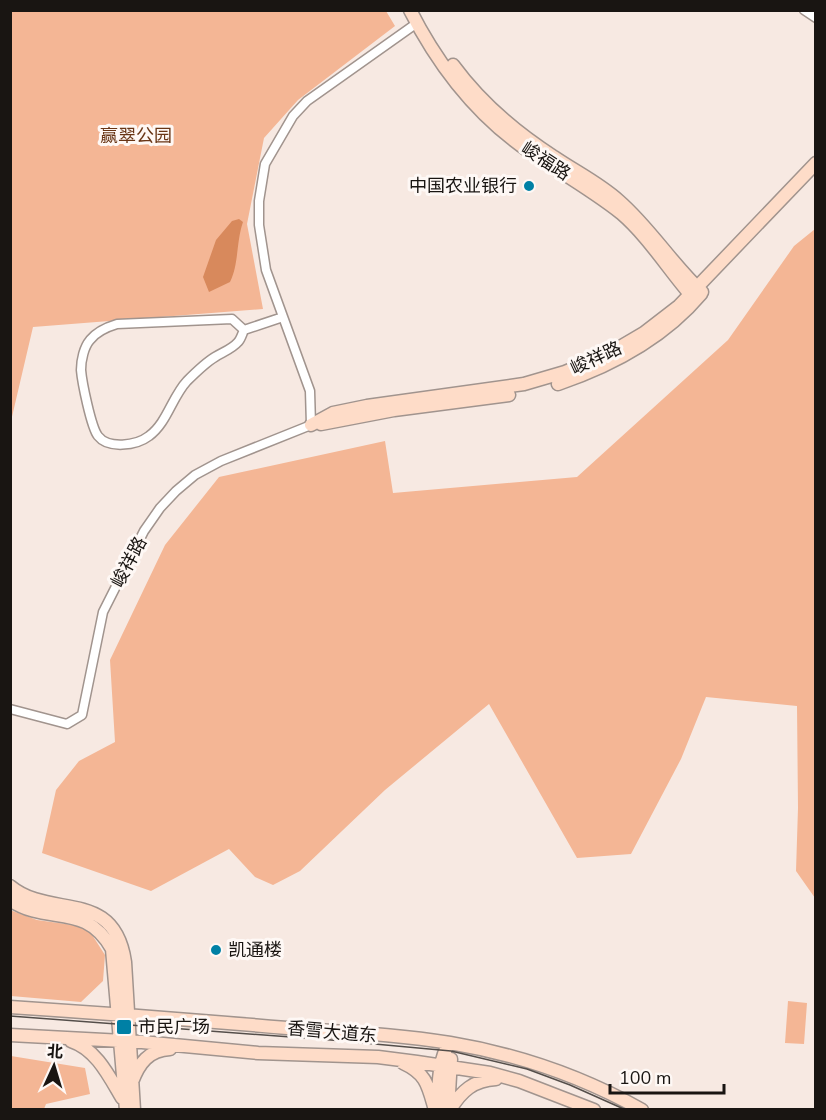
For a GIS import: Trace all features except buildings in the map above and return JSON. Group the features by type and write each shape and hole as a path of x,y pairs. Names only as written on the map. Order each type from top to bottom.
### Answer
{"street":[{"name":"峻福路","path":"410,10 441,64 473,105 510,137 577,181 623,215 697,294"},
{"name":"峻福路","path":"420,10 449,60 482,100 521,134 618,200 641,223 688,279 697,294"},
{"path":"804,10 816,18"},
{"path":"311,425 309,391 266,270 259,225 259,201 265,164 293,116 307,101 417,23"},
{"name":"峻祥路","path":"697,294 816,163"},
{"name":"峻祥路","path":"10,709 66,724 82,715 103,612 144,531 160,508 195,475 221,461 311,425 394,410 493,398 555,384 600,368 661,331 816,171"},
{"path":"244,330 283,317"},
{"path":"232,319 244,330 240,341 214,357 187,381 176,394 161,424 149,436 139,442 124,444 110,444 99,438 94,428 81,369 82,355 89,340 104,329 117,324 232,319"},
{"path":"10,886 32,899 69,905 92,912 113,929 123,951 122,1015 128,1107"},
{"path":"10,900 31,910 83,920 102,933 112,949 122,1015"},
{"name":"香雪大道东","path":"10,1007 449,1043 481,1049 545,1067 600,1089 642,1110"},
{"name":"香雪大道东","path":"10,1035 123,1041 258,1053 378,1057 446,1066 519,1081 594,1110"},
{"path":"52,1037 72,1042 88,1050 102,1066 128,1107"},
{"path":"123,1041 131,1086"},
{"path":"449,1043 443,1054 449,1110"},
{"path":"128,1107 131,1086 141,1064 151,1054 165,1049 190,1048"},
{"path":"378,1057 403,1064 422,1075 430,1089 436,1110"},
{"path":"436,1110 446,1066"},
{"path":"449,1110 458,1097 473,1084 494,1079 519,1081"}],"green space":[{"name":"赢翠公园","path":"11,11 386,11 395,26 298,100 264,138 247,224 263,309 33,327 11,421"},
{"path":"815,229 815,898 796,871 797,706 706,697 681,759 631,854 577,858 489,704 385,790 300,871 273,885 255,877 229,849 151,891 42,853 56,790 79,761 115,742 110,660 165,545 219,477 385,441 393,493 577,477 728,340 794,246"},
{"name":"市民广场","path":"10,910 37,920 87,927 105,955 103,981 81,1002 11,996"},
{"path":"788,1001 807,1003 804,1044 785,1043"},
{"path":"11,1056 85,1068 90,1094 46,1104 44,1109 11,1109"}],"shaded area":[{"path":"239,219 243,222 233,275 230,282 209,292 203,277 216,240 232,221"}],"tram line":[{"path":"10,1016 451,1051 527,1069 626,1110"}],"place":[{"name":"中国农业银行","path":"529,186"},
{"name":"凯通楼","path":"216,950"},
{"name":"市民广场","path":"124,1027"}]}
